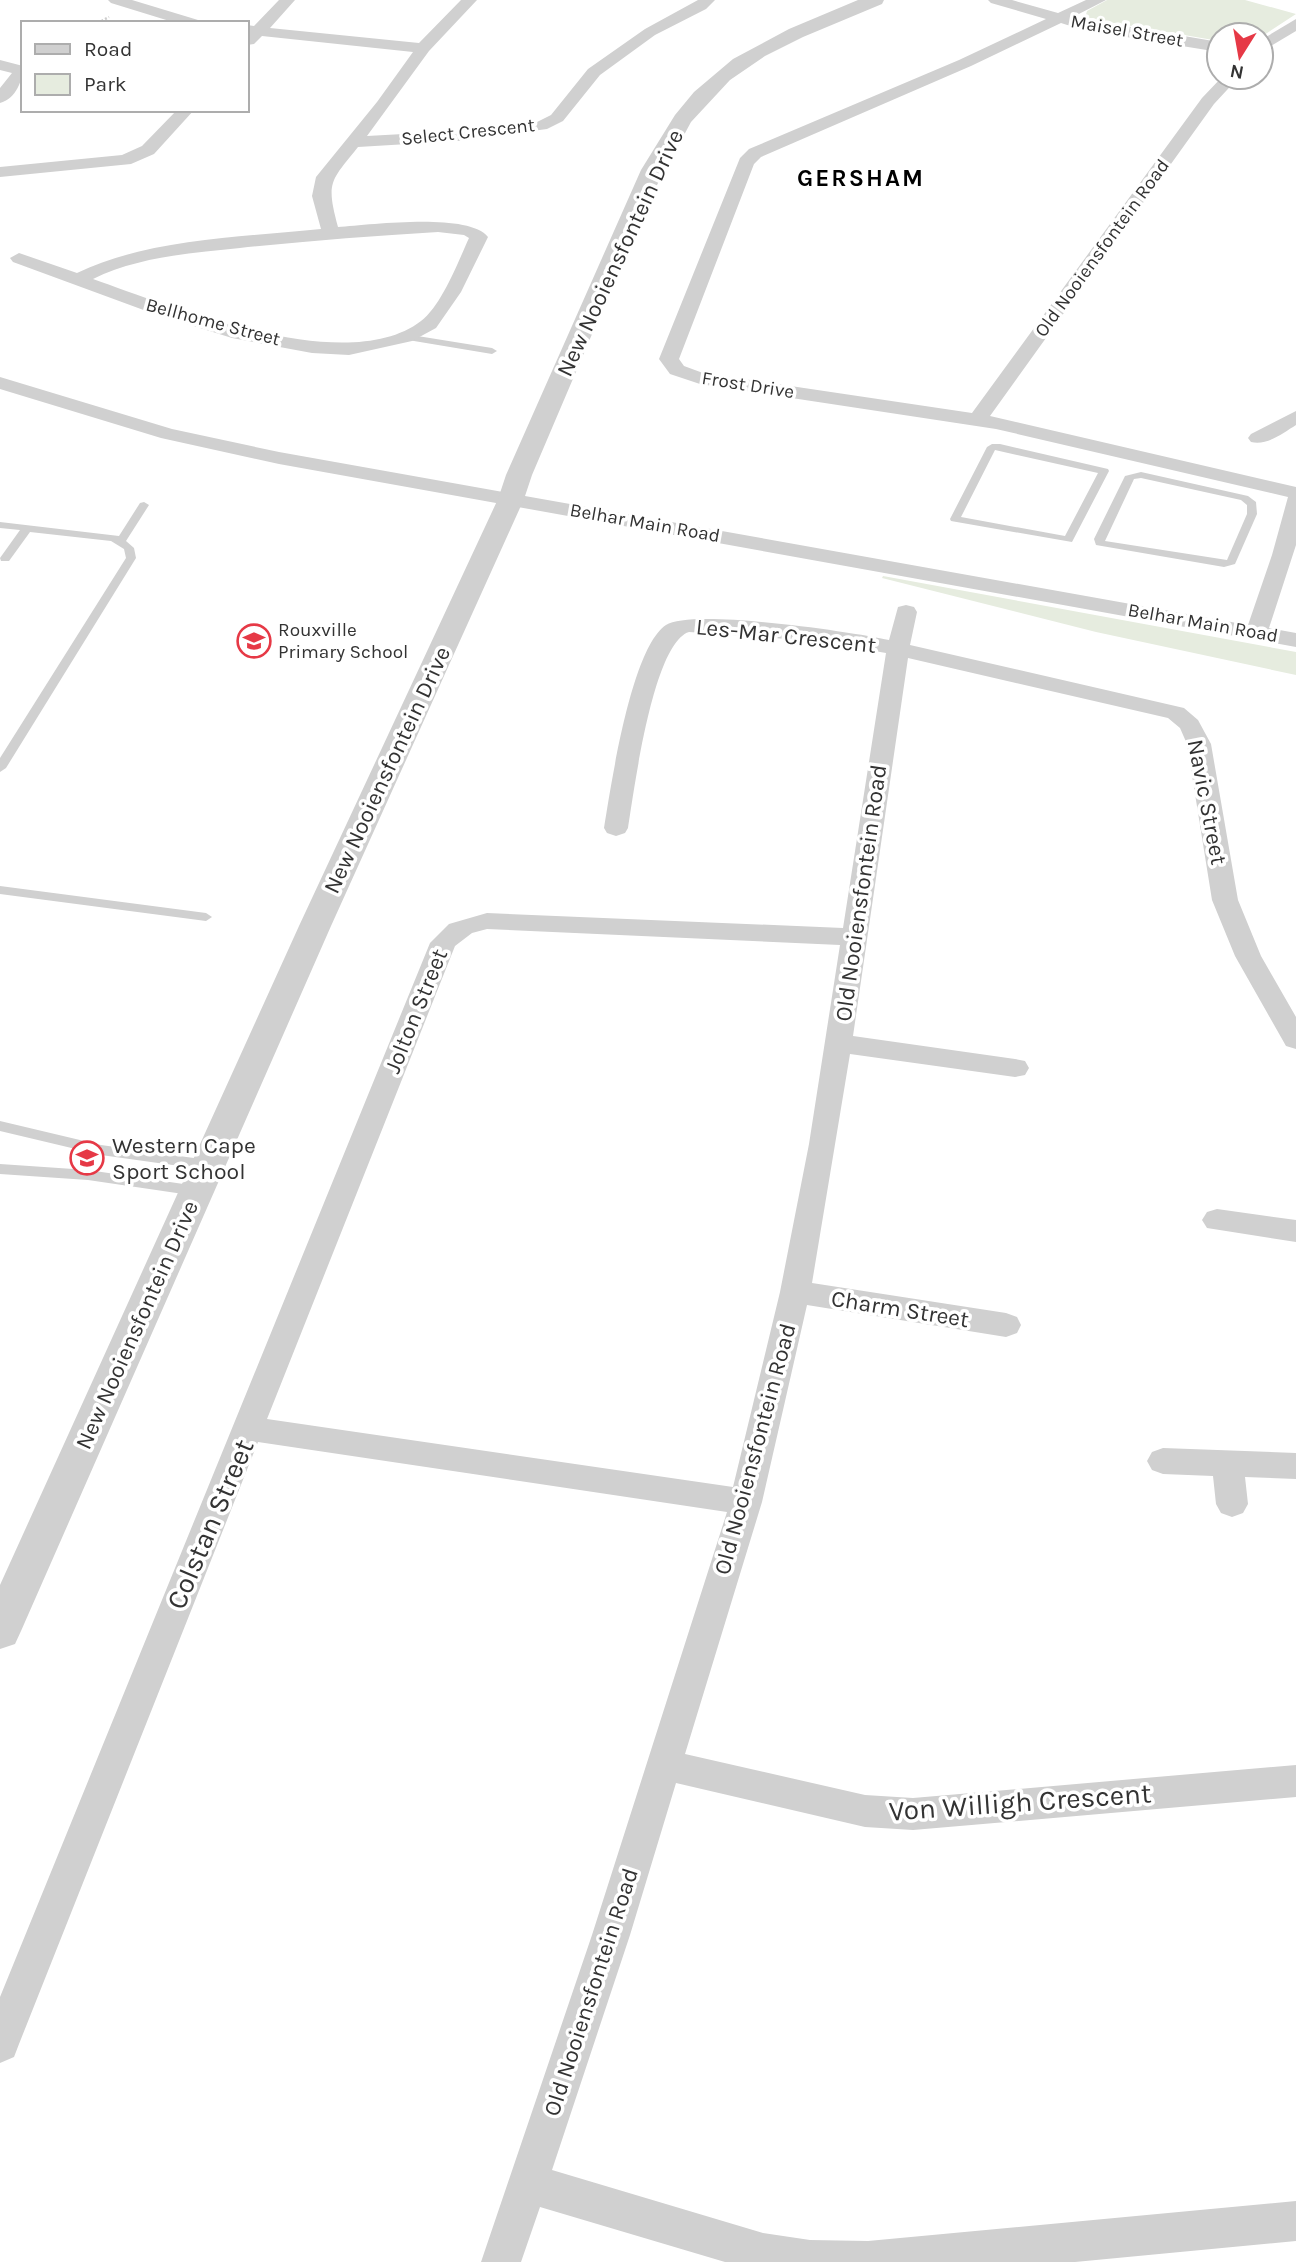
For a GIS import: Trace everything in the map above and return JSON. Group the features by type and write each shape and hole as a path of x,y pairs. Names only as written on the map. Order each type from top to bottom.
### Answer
{"street":[{"path":"116,0 186,21"},
{"path":"250,35 287,0"},
{"path":"331,233 321,196 322,183 423,48 468,0"},
{"name":"Select Crescent","path":"353,142 458,136 541,126 556,118 594,72 650,32 701,6 707,0"},
{"name":"New Nooiensfontein Drive","path":"0,1631 511,499 519,475 641,197 673,130 723,76 753,56 789,36 875,0"},
{"name":"Maisel Street","path":"996,0 1058,19 1205,45"},
{"name":"Frost Drive","path":"1098,0 965,63 755,153 746,162 668,359 677,369 701,379 977,421 1063,439 1157,469 1296,493"},
{"path":"1275,38 1296,24"},
{"path":"250,35 423,48"},
{"path":"1275,49 1285,50"},
{"path":"0,65 15,67 21,73 0,98"},
{"name":"Old Nooiensfontein Road","path":"977,421 1219,91"},
{"path":"0,172 125,160 148,150 184,112"},
{"name":"Bellhome Street","path":"19,258 78,280 156,308 239,334 312,347 349,349 419,332 438,315 479,237 457,227 331,233 170,251 106,266 78,280"},
{"name":"Belhar Main Road","path":"0,383 168,434 279,458 1296,640"},
{"path":"1258,438 1296,417"},
{"path":"1256,633 1283,555 1296,501"},
{"name":"Old Nooiensfontein Road","path":"501,2262 611,1935 746,1502 795,1292 839,1043 898,648 906,612"},
{"name":"Les-Mar Crescent","path":"616,828 631,732 659,650 666,637 675,629 688,625 709,625 816,634 898,648"},
{"name":"Navic Street","path":"898,648 1155,707 1177,713 1190,725 1199,744 1225,900 1248,956 1296,1040"},
{"name":"Jolton Street","path":"246,1428 443,943 451,932 465,924 487,921 854,937"},
{"path":"839,1043 1015,1068"},
{"path":"1217,1220 1296,1231"},
{"name":"Charm Street","path":"795,1292 1006,1325"},
{"name":"Colstan Street","path":"0,2044 246,1428 746,1502"},
{"path":"1163,1461 1296,1466"},
{"path":"1227,1463 1233,1504"},
{"name":"Von Willigh Crescent","path":"665,1765 865,1811 912,1814 1296,1781"},
{"path":"527,2183 763,2253 810,2260 868,2261 1296,2221"}],"lane":[{"path":"405,337 492,351"},
{"path":"1049,457 1063,439"},
{"path":"992,447 1049,457 1104,471 1068,540 955,519 992,447"},
{"path":"1157,469 1244,498 1252,504 1252,514 1231,562 1224,564 1100,543 1099,539 1130,476 1157,469"},
{"path":"121,541 144,505"},
{"path":"0,525 105,536 121,541 131,552 130,564 0,768"},
{"path":"5,559 27,528"},
{"path":"0,890 206,917"},
{"path":"0,1126 203,1178"},
{"path":"0,1169 203,1178"}],"green space":[{"path":"1107,0 1245,0 1296,14 1275,28 1275,21 1205,21 1205,39 1085,18 1087,11"},
{"path":"883,576 1296,652 1296,675 1096,632 882,578"}],"place":[{"name":"Rouxville Primary School","path":"254,641"},
{"name":"Western Cape Sport School","path":"87,1158"}],"district":[{"name":"GERSHAM","path":"861,178"}]}
